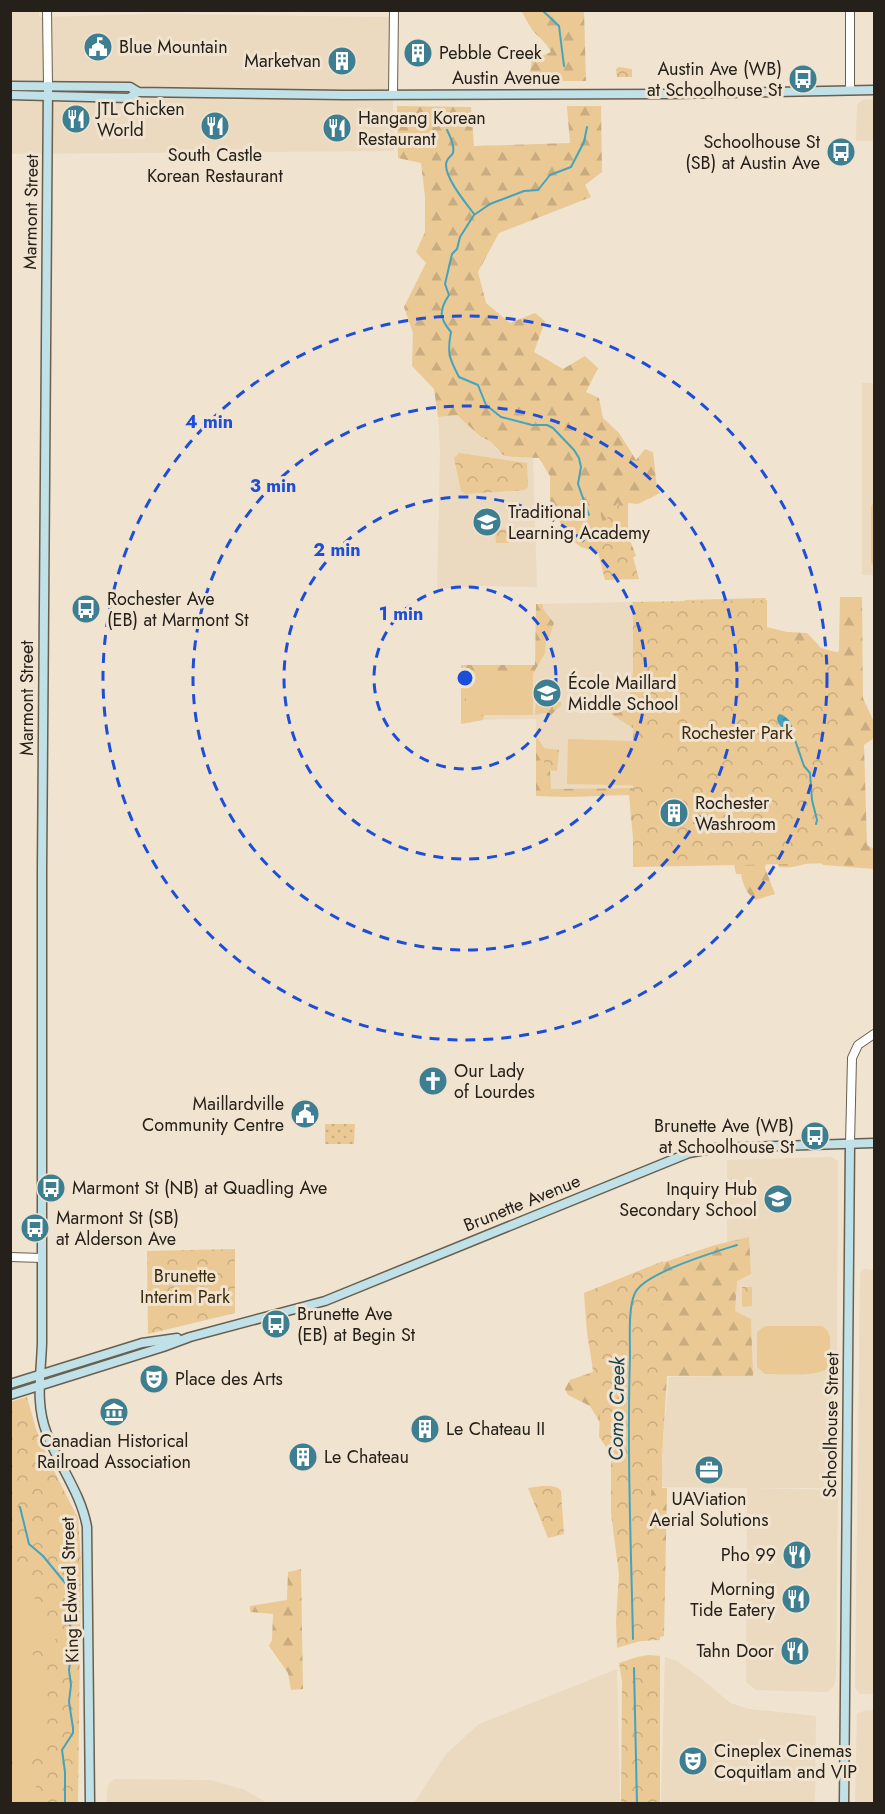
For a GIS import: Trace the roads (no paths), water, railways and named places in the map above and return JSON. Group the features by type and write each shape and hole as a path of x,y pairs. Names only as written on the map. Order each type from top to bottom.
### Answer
{"main road":[{"name":"Austin Avenue","path":"10,86 48,91"},
{"name":"Austin Avenue","path":"10,95 130,87 138,92 393,94 679,94 874,90"},
{"name":"Marmont Street","path":"39,1386 42,1258 42,870 48,91"},
{"name":"Brunette Avenue","path":"10,1384 142,1343 190,1336 325,1301 689,1153 710,1149 874,1143"},
{"name":"Schoolhouse Street","path":"844,1803 850,1144"},
{"name":"Brunette Avenue","path":"10,1395 163,1347 190,1336"},
{"name":"King Edward Street","path":"39,1386 40,1408 47,1434 78,1496 87,1527 90,1803"}],"street":[{"name":"Marmont Street","path":"47,10 48,91"},
{"path":"393,94 394,10"},
{"path":"850,10 850,90"},
{"name":"Schoolhouse Street","path":"850,1144 851,1062 855,1048 874,1034"},
{"path":"10,1257 42,1258"}],"water":[{"path":"779,714 789,721 792,727 790,730 783,728 777,721"}],"waterway":[{"name":"Como Creek","path":"542,10 559,26 564,66"},
{"name":"Como Creek","path":"587,127 584,142 571,167 550,175 538,190 524,191 490,204 474,215 460,237 457,249 452,254 445,284 449,295 443,305 442,318 451,332 449,350 459,377 478,385 486,405 501,417 553,428 574,450 581,467 578,484 589,515"},
{"path":"447,130 453,150 447,161 447,171 474,214"},
{"name":"Como Creek","path":"789,730 794,737 804,766 810,773 816,824"},
{"name":"Como Creek","path":"633,1639 629,1427 631,1306 635,1293 641,1285 652,1278 697,1258 737,1245"},
{"path":"20,1507 29,1544 43,1556 71,1590 72,1647 69,1702 73,1733 62,1750 65,1804"},
{"name":"Como Creek","path":"634,1668 637,1804"}],"place":[{"name":"Blue Mountain","path":"98,47"},
{"name":"Pebble Creek","path":"418,53"},
{"name":"Marketvan","path":"342,61"},
{"name":"Austin Ave (WB) at Schoolhouse St","path":"803,79"},
{"name":"JTL Chicken World","path":"76,119"},
{"name":"South Castle Korean Restaurant","path":"215,126"},
{"name":"Hangang Korean Restaurant","path":"337,128"},
{"name":"Schoolhouse St (SB) at Austin Ave","path":"841,152"},
{"name":"Traditional Learning Academy","path":"487,522"},
{"name":"Rochester Ave (EB) at Marmont St","path":"86,609"},
{"name":"École Maillard Middle School","path":"547,693"},
{"name":"Rochester Washroom","path":"674,813"},
{"name":"Our Lady of Lourdes","path":"433,1081"},
{"name":"Maillardville Community Centre","path":"305,1114"},
{"name":"Brunette Ave (WB) at Schoolhouse St","path":"815,1136"},
{"name":"Marmont St (NB) at Quadling Ave","path":"51,1188"},
{"name":"Inquiry Hub Secondary School","path":"778,1199"},
{"name":"Marmont St (SB) at Alderson Ave","path":"35,1228"},
{"name":"Brunette Ave (EB) at Begin St","path":"276,1324"},
{"name":"Place des Arts","path":"154,1379"},
{"name":"Canadian Historical Railroad Association","path":"114,1412"},
{"name":"Le Chateau II","path":"425,1429"},
{"name":"Le Chateau","path":"303,1457"},
{"name":"UAViation Aerial Solutions","path":"709,1470"},
{"name":"Pho 99","path":"797,1555"},
{"name":"Morning Tide Eatery","path":"796,1599"},
{"name":"Tahn Door","path":"795,1651"},
{"name":"Cineplex Cinemas Coquitlam and VIP","path":"693,1761"}],"park label":[{"name":"Rochester Park","path":"737,733"},
{"name":"Brunette Interim Park","path":"185,1286"}]}
